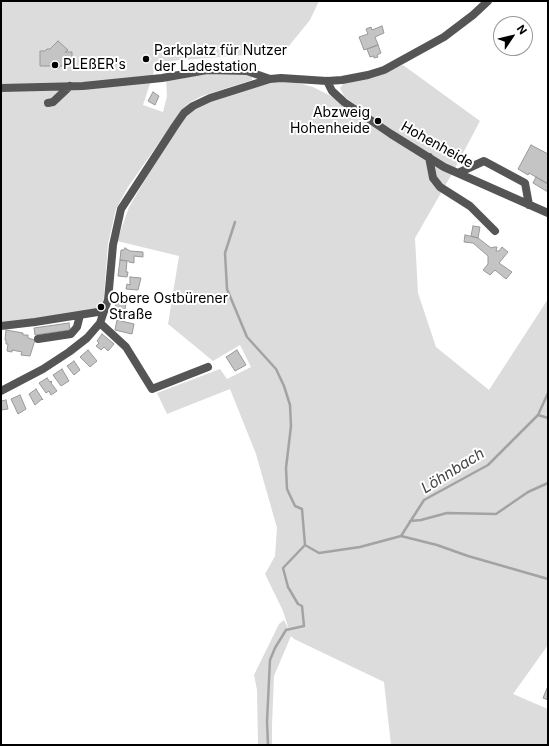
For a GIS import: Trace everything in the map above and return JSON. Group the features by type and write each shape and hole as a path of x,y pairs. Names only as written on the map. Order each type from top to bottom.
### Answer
{"street":[{"path":"1,391 43,369 69,352 87,338 100,323 108,293 113,245 121,209 175,126 192,106 201,101 270,79 281,78 327,81 368,75 393,66 444,37 473,15 488,1"},
{"path":"1,88 70,86 158,79 207,70 247,71 270,79"},
{"name":"Hohenheide","path":"327,81 332,91 344,102 391,134 458,173 548,213"},
{"path":"48,103 53,102 70,86"},
{"path":"430,157 433,178 440,187 470,206 495,231"},
{"path":"458,173 484,161 525,183 530,205"},
{"path":"1,326 104,311"},
{"path":"38,339 71,334 77,327 80,315"},
{"path":"100,323 126,348 152,389 208,367"}],"shaded area":[{"path":"1,1 319,1 310,20 284,52 157,62 143,105 163,112 167,96 166,79 207,73 251,75 252,80 202,96 189,103 181,111 128,187 116,209 108,244 103,307 69,314 1,323"},
{"path":"403,65 480,121 454,170 392,133 344,96 340,88 343,84 349,81 374,76"},
{"path":"270,82 294,82 313,87 343,102 453,172 415,238 418,293 436,347 489,390 548,299 548,645 513,694 548,709 548,745 391,745 384,682 294,639 291,636 274,676 272,745 258,745 257,690 254,675 279,624 284,620 289,630 283,611 265,574 275,556 277,528 256,454 230,389 167,414 157,393 220,369 227,379 251,367 240,345 213,361 168,324 179,256 117,241 129,207 185,117 195,108 205,103"}],"building":[{"path":"382,26 384,33 375,37 378,45 364,50 359,37 368,34 366,29 371,27 372,30"},
{"path":"58,41 68,50 65,52 72,52 72,66 59,66 59,68 52,68 52,66 40,66 40,51 50,49"},
{"path":"378,45 381,53 377,55 378,57 370,57 367,49"},
{"path":"153,92 159,96 155,105 148,101"},
{"path":"531,145 548,154 548,184 529,173 528,175 518,169"},
{"path":"536,177 548,184 548,192 533,183"},
{"path":"473,226 480,227 478,238 471,236"},
{"path":"465,235 478,238 491,248 497,247 496,251 499,251 502,247 508,252 499,263 512,272 506,279 495,270 490,275 483,270 488,264 488,256 473,243 464,242"},
{"path":"125,248 130,251 143,252 143,257 134,256 134,263 120,260 121,250 124,250"},
{"path":"120,260 127,261 127,277 118,276"},
{"path":"130,277 141,278 138,290 126,289 127,284 130,285"},
{"path":"116,302 126,304 124,314 114,312"},
{"path":"117,320 134,324 132,334 115,330"},
{"path":"69,323 70,330 35,335 34,328"},
{"path":"6,330 23,333 23,335 28,335 28,338 35,340 30,356 21,355 22,352 12,350 12,352 7,351 8,344 6,344 5,340"},
{"path":"102,334 114,344 108,351 104,347 101,350 96,346 99,343 97,341"},
{"path":"88,350 97,361 90,367 80,357"},
{"path":"237,350 246,365 235,371 226,357"},
{"path":"74,361 80,370 74,375 67,366"},
{"path":"62,369 69,381 61,386 53,375"},
{"path":"47,378 50,382 52,382 51,383 57,391 51,395 49,391 46,393 39,383"},
{"path":"36,389 43,400 42,399 35,405 29,394"},
{"path":"20,395 26,409 18,414 11,399"},
{"path":"6,400 8,409 1,410 1,401"},
{"path":"548,686 548,700 543,698"}],"waterway":[{"path":"235,222 225,253 227,289 247,337 276,369 284,386 290,405 291,426 286,468 287,489 295,506 302,509 305,545"},
{"name":"Löhnbach","path":"268,745 267,721 270,660 275,648 286,630 304,626 302,606 298,604 288,587 283,568 305,545 319,553 360,547 401,536 424,500 488,465 538,415 548,393"},
{"path":"538,415 548,418"},
{"path":"410,521 421,520 447,513 496,514 528,492 548,483"},
{"path":"401,536 437,545 468,556 548,579"}],"place":[{"name":"Parkplatz für Nutzer der Ladestation","path":"146,59"},
{"name":"PLEßER's","path":"55,65"},
{"name":"Abzweig Hohenheide","path":"378,121"},
{"name":"Obere Ostbürener Straße","path":"101,307"}]}
